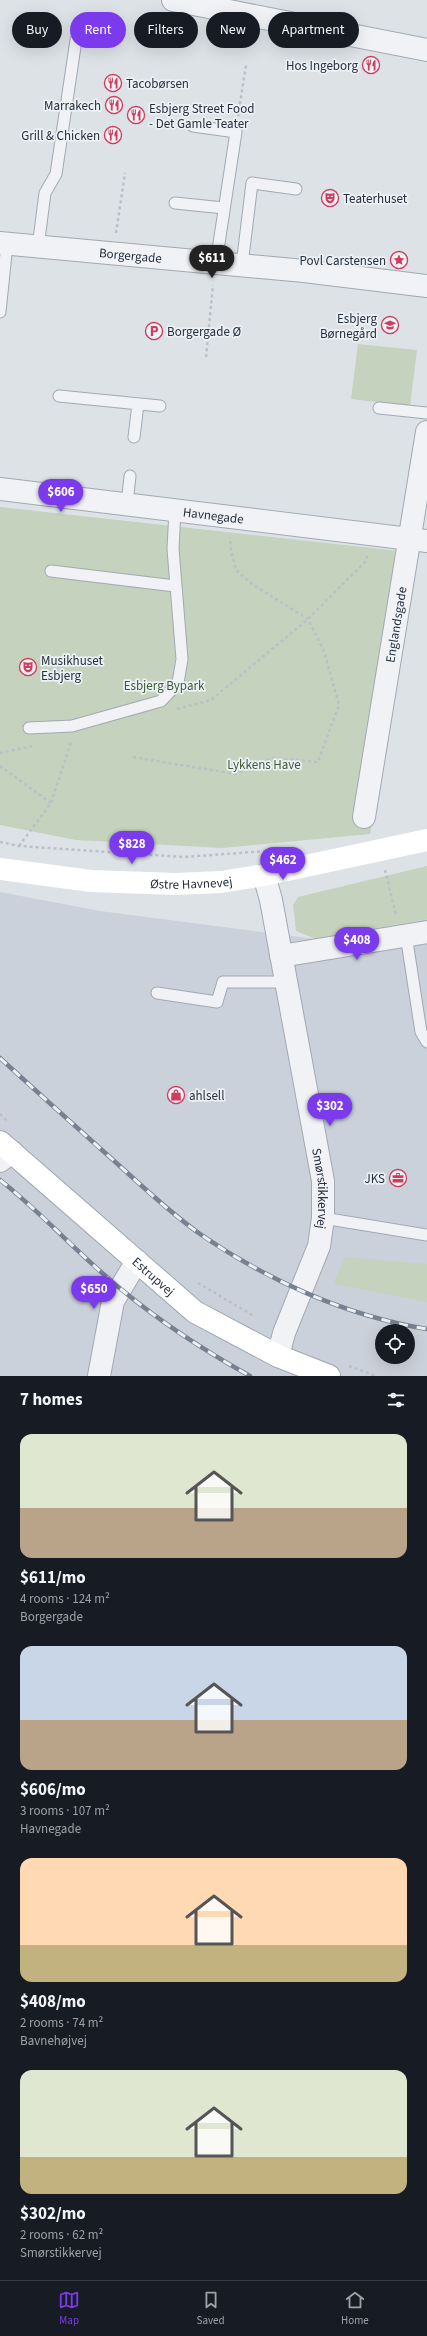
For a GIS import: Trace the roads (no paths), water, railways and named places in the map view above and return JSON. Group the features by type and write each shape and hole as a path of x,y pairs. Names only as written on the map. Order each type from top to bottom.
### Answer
{"main road":[{"name":"Østre Havnevej","path":"0,869 91,881 176,884 221,882 264,875 427,840"},
{"name":"Estrupvej","path":"6,1145 195,1312 278,1356 337,1370"}],"street":[{"path":"173,0 427,50"},
{"name":"Borgergade","path":"4,244 242,265 427,286"},
{"name":"Englandsgade","path":"364,817 419,540 427,432"},
{"name":"Havnegade","path":"0,489 419,540"},
{"name":"Smørstikkervej","path":"264,875 281,956 323,1182 323,1218 319,1246 284,1333 278,1356"},
{"path":"281,956 417,934"},
{"path":"99,1376 114,1301 137,1261"}],"lane":[{"path":"38,247 45,193 56,174 75,48"},
{"path":"193,126 236,132 216,263"},
{"path":"242,265 252,183 296,189"},
{"path":"175,203 224,208"},
{"path":"0,312 4,244"},
{"path":"59,396 160,406"},
{"path":"134,437 138,404"},
{"path":"379,408 427,413"},
{"path":"127,504 130,476"},
{"path":"29,728 72,726 161,701 178,683 182,659 173,549 175,510"},
{"path":"51,571 175,586"},
{"path":"417,934 421,1032 427,1042"},
{"path":"157,993 218,1002 223,982 285,982"},
{"path":"323,1218 427,1235"}],"railway":[{"path":"0,1058 166,1207 189,1226 226,1251 280,1281 308,1294 367,1315 427,1329"},
{"path":"0,1180 16,1193 106,1277 137,1302 184,1336 250,1376"}],"place":[{"name":"Hos Ingeborg","path":"371,65"},
{"name":"Tacobørsen","path":"113,83"},
{"name":"Marrakech","path":"114,105"},
{"name":"Esbjerg Street Food - Det Gamle Teater","path":"136,115"},
{"name":"Grill & Chicken","path":"113,135"},
{"name":"Teaterhuset","path":"330,198"},
{"name":"Povl Carstensen","path":"399,260"},
{"name":"Esbjerg Børnegård","path":"390,325"},
{"name":"Borgergade Ø","path":"154,331"},
{"name":"Musikhuset Esbjerg","path":"28,667"},
{"name":"ahlsell","path":"176,1095"},
{"name":"JKS","path":"398,1178"}],"park label":[{"name":"Esbjerg Bypark","path":"164,685"},
{"name":"Lykkens Have","path":"264,764"}]}
